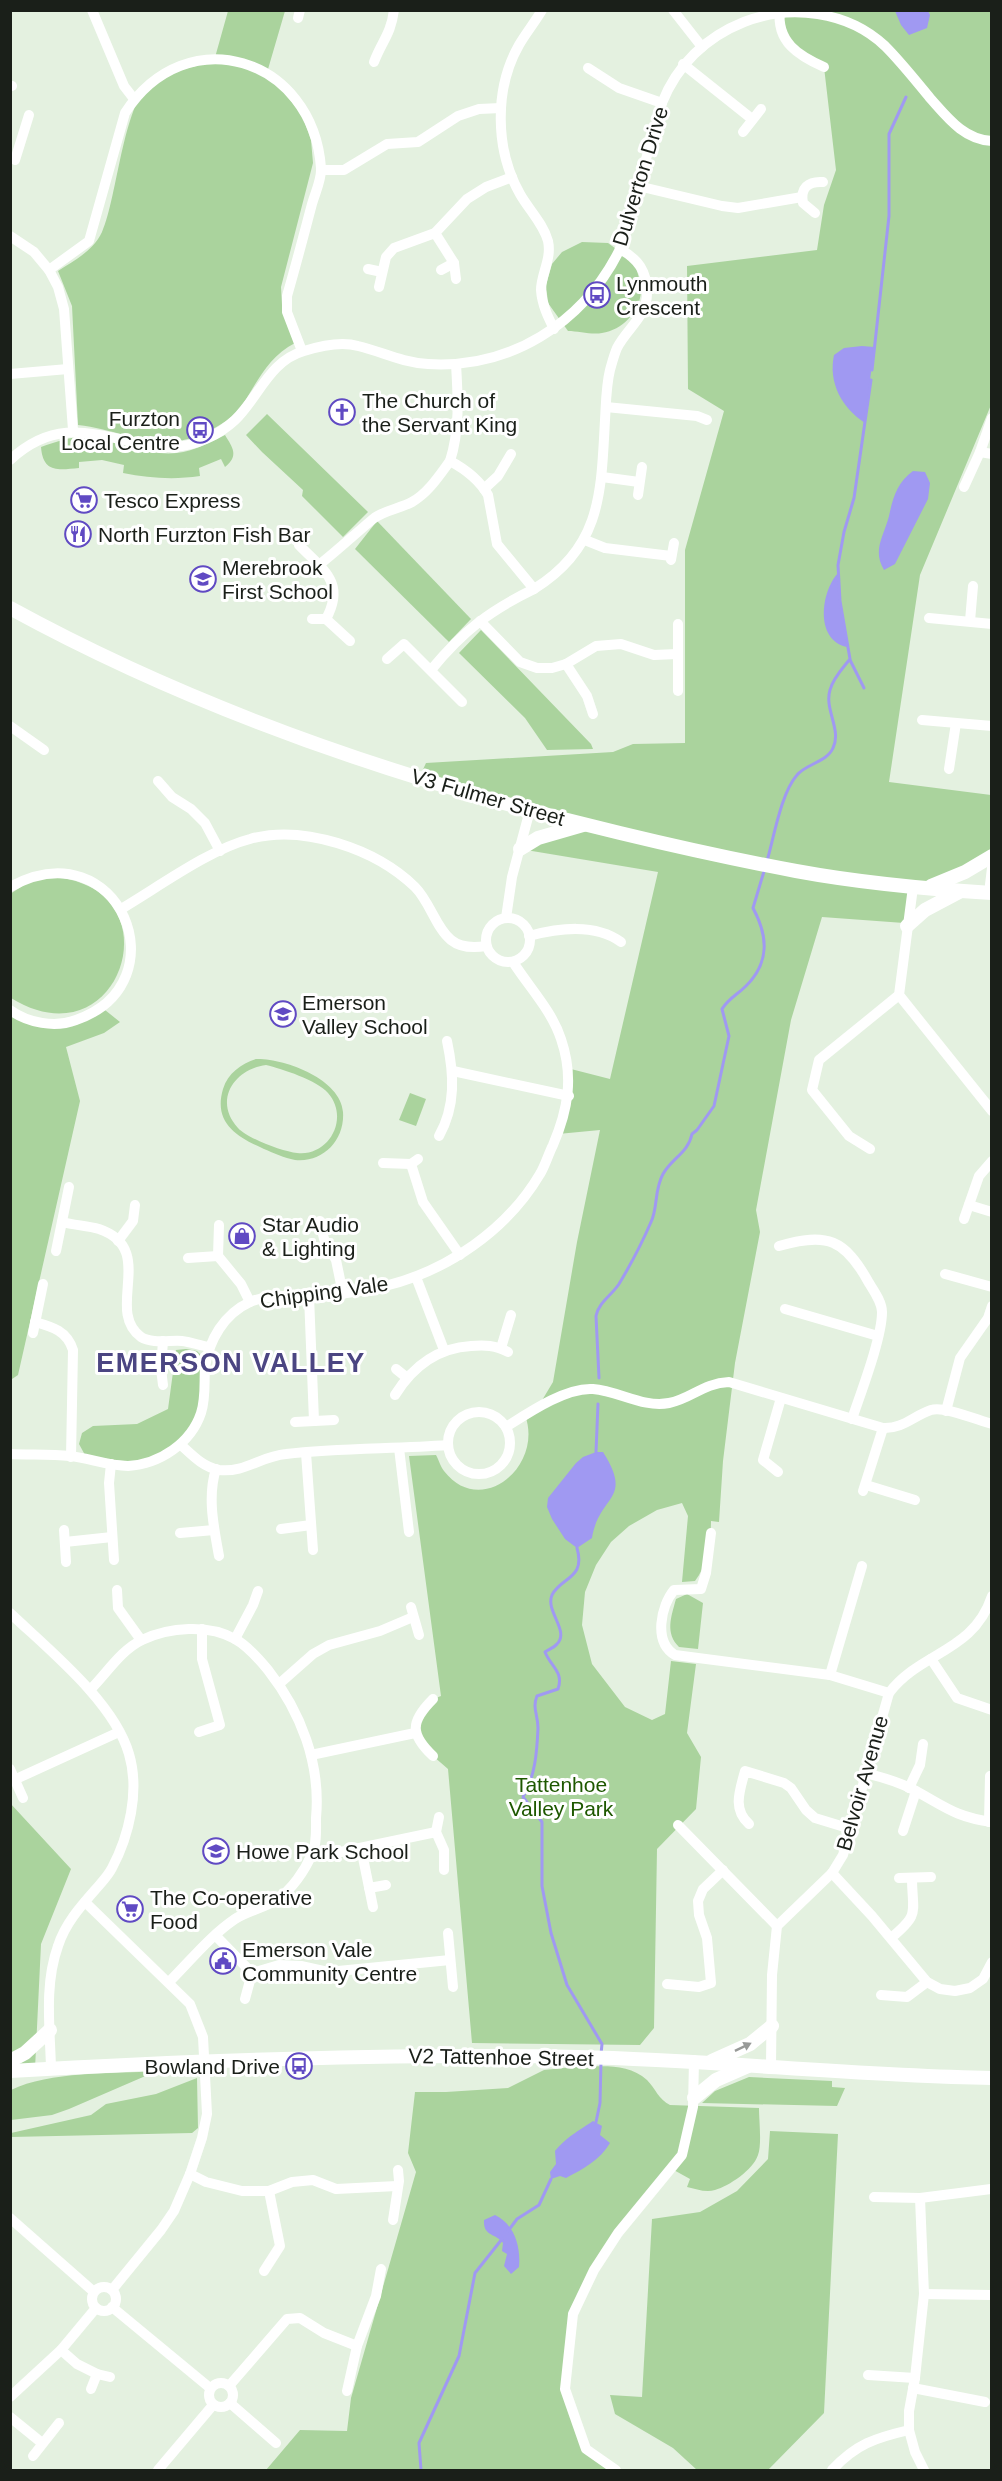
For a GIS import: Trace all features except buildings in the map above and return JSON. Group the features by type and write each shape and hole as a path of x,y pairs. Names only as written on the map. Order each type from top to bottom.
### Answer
{"street":[{"path":"93,10 124,86 134,99"},
{"path":"374,62 379,49 389,35 394,10"},
{"path":"542,10 518,46 506,80 501,108 503,144 512,177 520,195 542,228 548,243 548,260 541,289 545,311 554,329"},
{"path":"674,10 702,47"},
{"path":"780,12 780,28 792,49 799,56 824,67"},
{"name":"Dulverton Drive","path":"10,460 23,449 46,437 73,430 156,446 173,447 202,441 236,419 271,372 290,356 302,351 329,345 356,345 388,357 411,362 456,364 505,354 523,347 554,329 599,284 620,249 670,82 683,64 702,47 728,28 754,18 780,12 800,12 830,16 849,23 870,34 884,46 951,123 974,137 992,141"},
{"path":"389,35 399,41"},
{"path":"49,270 89,241 125,113 134,99 150,82 171,69 193,62 219,59 243,63 262,70 281,82 306,113 321,170 287,296 287,312 302,351"},
{"path":"683,64 752,119"},
{"path":"588,68 619,88 662,103"},
{"path":"592,87 600,76"},
{"path":"321,170 344,170 387,144 418,141 458,116 479,109 501,108"},
{"path":"744,132 761,109"},
{"path":"15,160 16,133 29,115"},
{"path":"379,287 386,257 394,248 435,232 467,199 486,187 512,177"},
{"path":"815,213 803,203 802,190 806,185 815,181 823,182"},
{"path":"638,186 738,208 802,197"},
{"path":"435,232 454,263 456,279"},
{"path":"10,236 34,252 49,270 58,287 64,309 73,430"},
{"path":"431,670 459,637 501,605 551,579 570,561 585,540 595,512 602,477 609,374 617,348 642,315 647,294 645,275 639,262 620,249"},
{"path":"441,270 454,263"},
{"path":"368,269 382,272"},
{"path":"319,565 348,543 372,519 411,502 425,492 450,461 454,447 458,406 456,364"},
{"path":"10,374 68,369"},
{"path":"606,407 697,416 707,420"},
{"path":"964,487 980,453 992,418"},
{"path":"980,453 992,454"},
{"path":"484,489 508,470 511,454"},
{"path":"450,461 459,466 488,495 497,544 534,589"},
{"path":"638,495 642,466"},
{"path":"602,477 639,482"},
{"path":"585,540 604,548 671,558 674,543"},
{"path":"299,545 330,577 335,601 326,619"},
{"path":"969,621 972,585"},
{"name":"V3 Fulmer Street","path":"10,608 154,678 280,730 419,778 585,825 797,872 990,893"},
{"path":"929,618 992,624"},
{"path":"312,619 326,619 350,641"},
{"path":"480,621 520,662 537,668 552,668 566,664 596,646 613,644 621,644 654,655 677,654"},
{"path":"678,624 678,691"},
{"path":"387,659 404,644 462,702"},
{"path":"566,664 582,699 593,714"},
{"path":"922,720 992,726"},
{"path":"949,769 957,755 956,723"},
{"path":"10,726 44,750"},
{"path":"159,781 172,797 191,809 205,823 220,851"},
{"path":"506,918 530,810"},
{"path":"520,849 553,833 585,825"},
{"path":"121,909 220,851 248,839 295,834 324,839 356,850 390,868 416,888 445,934 453,942 475,948 486,946"},
{"path":"870,1149 849,1136 812,1090 819,1060 899,995 907,926 920,887 965,872 992,856"},
{"path":"990,893 992,868"},
{"path":"10,887 38,874 55,872 71,874 97,885 111,896 121,909 128,928 131,953 127,972 118,990 107,1003 90,1016 67,1023 44,1024 18,1016 10,1010"},
{"path":"907,926 925,910 961,891"},
{"path":"506,918 523,924 530,942 525,955 506,963 493,958 486,946 489,928 506,918"},
{"path":"529,936 565,929 588,929 610,933 621,942"},
{"name":"Chipping Vale","path":"10,1455 71,1457 128,1466 163,1457 181,1445 201,1413 210,1347 221,1325 233,1313 250,1302 275,1296 343,1294 384,1287 416,1277 460,1255 491,1232 517,1205 540,1174 558,1134 569,1096 561,1039 545,1008 513,962"},
{"path":"899,995 992,1111"},
{"path":"439,1130 449,1110 453,1071 447,1041"},
{"path":"453,1071 569,1096"},
{"path":"383,1163 415,1161 423,1202 460,1255"},
{"path":"964,1219 979,1176 992,1161"},
{"path":"56,1251 69,1187"},
{"path":"118,1241 133,1221 135,1205"},
{"path":"969,1205 992,1212"},
{"path":"320,1221 324,1239 336,1260 343,1294"},
{"path":"62,1222 98,1229 118,1241 126,1252 131,1268 126,1310 131,1325 142,1338 184,1341 210,1347"},
{"path":"219,1225 218,1256 241,1284 250,1302"},
{"path":"779,1246 815,1238 843,1247 852,1254 882,1306 878,1336 852,1419"},
{"path":"188,1258 218,1256"},
{"path":"945,1274 992,1287"},
{"path":"416,1277 444,1350"},
{"path":"43,1284 34,1328 55,1328 69,1338 73,1350 71,1457"},
{"path":"309,1296 314,1421"},
{"path":"946,1411 960,1358 988,1318 992,1306"},
{"path":"785,1309 878,1336"},
{"path":"395,1395 406,1377 444,1350 487,1345 505,1350 511,1315"},
{"path":"163,1341 161,1369 163,1385"},
{"path":"396,1369 406,1377"},
{"path":"506,1427 538,1407 569,1394 591,1389 654,1404 671,1403 715,1382 729,1382 883,1428 895,1428 933,1409 992,1424"},
{"path":"778,1472 763,1460 781,1398"},
{"path":"470,1413 490,1413 506,1427 510,1446 501,1465 493,1471 473,1473 463,1470 455,1463 447,1445 453,1425 460,1417 470,1413"},
{"path":"295,1422 334,1420"},
{"path":"883,1428 865,1488 915,1500"},
{"path":"181,1445 201,1463 216,1469 232,1471 248,1468 273,1456 447,1445"},
{"path":"399,1448 401,1511 409,1532"},
{"path":"306,1453 313,1550"},
{"path":"111,1464 109,1483 114,1560"},
{"path":"216,1469 211,1488 214,1530 219,1556"},
{"path":"281,1529 311,1525"},
{"path":"64,1530 66,1562"},
{"path":"180,1533 214,1530"},
{"path":"711,1533 706,1573 701,1589 674,1590 666,1600 662,1617 663,1639 670,1652 830,1675 889,1693"},
{"path":"65,1542 112,1537"},
{"path":"830,1675 862,1566"},
{"path":"117,1590 118,1608 141,1640"},
{"path":"235,1639 259,1606 258,1591"},
{"name":"Belvoir Avenue","path":"777,1926 832,1873 843,1855 889,1693 899,1679 967,1637 985,1614 992,1596"},
{"path":"279,1684 313,1654 329,1645 380,1632 412,1612 419,1635"},
{"path":"10,1613 90,1690 119,1731 129,1754 133,1789 129,1826 120,1852 110,1872 68,1923 53,1961 49,1994 51,2068"},
{"path":"90,1690 122,1654 141,1640 178,1629 202,1629 235,1639 258,1658 279,1684 299,1718 311,1755 318,1794 314,1851 297,1880 277,1900 236,1919 169,1982"},
{"path":"199,1732 220,1725 202,1659 202,1629"},
{"path":"931,1659 957,1698 992,1710"},
{"path":"210,1693 223,1691"},
{"path":"433,1699 418,1716 415,1732 420,1744 433,1756"},
{"path":"16,1779 119,1731"},
{"path":"311,1755 415,1732"},
{"path":"903,1831 924,1744"},
{"path":"10,1768 23,1798"},
{"path":"749,1824 740,1814 737,1797 745,1771 784,1783 791,1788 806,1810 815,1818 851,1829"},
{"path":"865,1773 912,1789 941,1808 972,1820 990,1822 990,1776"},
{"path":"440,1817 436,1832 444,1850 444,1870"},
{"path":"678,1824 777,1926 772,1975 771,2066"},
{"path":"314,1851 331,1854 402,1837 436,1832"},
{"path":"361,1848 372,1907"},
{"path":"666,1984 699,1987 711,1983 709,1948 699,1915 698,1901 703,1889 723,1870"},
{"path":"832,1873 927,1982 940,1989 955,1991 970,1988 983,1979 992,1962"},
{"path":"899,1878 931,1877"},
{"path":"891,1938 909,1923 913,1912 912,1878"},
{"path":"369,1888 386,1885"},
{"path":"85,1902 190,2004 203,2037 207,2114 190,2174 174,2211 112,2290"},
{"path":"448,1933 453,1987"},
{"path":"216,1936 252,1973"},
{"path":"252,1973 279,1965 301,1966 328,1972 450,1960"},
{"path":"245,1999 252,1973"},
{"path":"881,1995 907,1997 927,1982"},
{"path":"710,2062 750,2044 772,2026"},
{"path":"10,2061 26,2054 50,2030"},
{"name":"V2 Tattenhoe Street","path":"10,2071 368,2055 694,2060 930,2077 992,2078"},
{"path":"616,2470 586,2449 565,2389 573,2314 594,2270 618,2232 682,2155 690,2127 694,2098 694,2060"},
{"path":"694,2098 716,2080 750,2065"},
{"path":"10,2081 28,2070"},
{"path":"393,2220 398,2170"},
{"path":"190,2174 206,2182 242,2191 269,2191 292,2182 313,2180 336,2189 397,2186"},
{"path":"874,2197 920,2198 991,2189"},
{"path":"264,2271 280,2246 269,2191"},
{"path":"920,2198 924,2294 909,2410 909,2430 915,2452 924,2470"},
{"path":"10,2218 94,2292"},
{"path":"347,2391 357,2346 376,2296 381,2269"},
{"path":"104,2287 112,2290 116,2296 112,2307 106,2311 96,2308 91,2298 94,2292 104,2287"},
{"path":"924,2294 992,2295"},
{"path":"112,2307 210,2388"},
{"path":"10,2397 61,2350 96,2308"},
{"path":"229,2386 287,2319 300,2318 324,2333 357,2346"},
{"path":"61,2350 77,2364 110,2377"},
{"path":"91,2389 98,2374"},
{"path":"868,2375 914,2383 985,2402"},
{"path":"223,2382 229,2386 233,2393 230,2403 223,2407 213,2405 208,2397 210,2388 223,2382"},
{"path":"230,2403 276,2443"},
{"path":"158,2470 213,2405"},
{"path":"10,2417 42,2443"},
{"path":"33,2456 59,2423"},
{"path":"832,2470 846,2455 875,2438 909,2430"}],"green space":[{"path":"228,11 285,11 266,76 281,88 302,115 311,140 313,163 281,287 282,305 295,343 272,361 242,406 234,414 211,430 193,437 177,441 145,440 78,425 72,306 58,271 89,250 102,232 108,216 129,125 145,88 163,75 214,61"},
{"name":"Tattenhoe Valley Park","path":"780,11 991,11 991,405 920,575 889,782 991,795 991,856 913,887 904,923 822,917 791,1020 756,1210 760,1232 735,1363 723,1461 719,1522 711,1521 708,1553 703,1568 695,1581 682,1582 688,1516 682,1503 657,1510 629,1526 611,1542 596,1565 585,1592 582,1625 592,1664 625,1707 652,1720 665,1714 671,1661 696,1664 687,1733 701,1757 696,1809 657,1849 654,2028 640,2045 472,2043 448,1769 433,1756 415,1733 433,1699 441,1696 409,1456 436,1455 444,1471 459,1484 475,1490 491,1488 506,1480 517,1468 526,1452 528,1434 525,1415 538,1407 553,1382 577,1242 600,1130 558,1134 567,1068 610,1079 658,872 520,849 584,825 419,778 426,763 613,752 633,744 685,743 685,550 724,411 688,389 687,266 817,250 824,205 836,170 824,67 792,49"},
{"path":"582,242 608,243 635,263 640,281 640,299 629,319 616,328 602,333 568,331 548,303 546,285 552,264 562,252"},
{"path":"267,414 368,512 343,537 302,496 303,490 246,435"},
{"path":"225,435 233,455 225,467 221,459 199,468 200,476 180,478 123,473 124,465 102,460 79,462 79,468 53,468 45,462 41,447 70,438 92,437 157,453 177,453 195,449"},
{"path":"377,521 471,619 449,642 355,549"},
{"path":"481,630 591,744 593,749 547,750 525,718 459,653"},
{"path":"49,877 89,886 114,908 124,936 121,965 107,991 82,1009 50,1013 11,998 10,894 29,882"},
{"path":"105,1010 120,1022 104,1033 66,1047 80,1101 18,1375 12,1379 11,1390 11,1017 81,1023"},
{"path":"256,1059 281,1062 309,1073 322,1080 340,1100 343,1122 340,1132 330,1148 323,1154 305,1160 295,1160 279,1155 237,1134 224,1120 221,1101 225,1083 240,1066","holes":["266,1065 299,1076 328,1093 337,1113 336,1124 333,1134 318,1149 308,1153 297,1153 275,1147 243,1132 231,1118 227,1107 227,1097 236,1080 245,1073"]},
{"path":"410,1093 426,1099 416,1126 399,1120"},
{"path":"176,1350 197,1351 202,1356 202,1391 197,1414 185,1434 168,1449 146,1459 116,1460 85,1455 79,1444 82,1433 93,1426 137,1424 168,1409"},
{"path":"687,1594 703,1603 698,1649 679,1647 672,1636 671,1618 676,1599"},
{"path":"10,1803 71,1869 41,1944 35,2069 11,2069"},
{"path":"612,2067 631,2070 647,2080 660,2097 670,2105 759,2108 759,2151 751,2166 727,2185 708,2191 687,2187 690,2179 672,2169 618,2233 573,2314 565,2389 586,2449 616,2470 266,2470 300,2430 347,2431 351,2398 416,2172 408,2153 415,2092 508,2088 544,2070"},
{"path":"157,2071 52,2115 11,2120 11,2090 27,2084 44,2079 82,2074"},
{"path":"749,2077 832,2081 832,2087 845,2088 837,2106 702,2103 715,2091"},
{"path":"197,2078 198,2128 192,2133 11,2137 11,2133 91,2115 106,2104 156,2094"},
{"path":"770,2131 838,2134 824,2413 768,2470 697,2470 673,2448 615,2414 610,2395 642,2397 652,2219 700,2212 737,2191 768,2159"}],"shaded area":[{"path":"895,11 928,11 930,15 927,28 909,35 901,25"},
{"path":"874,347 865,423 844,402 835,385 833,375 834,355 844,348"},
{"path":"913,471 925,472 930,483 928,499 895,564 884,570 879,556 880,543 896,491"},
{"path":"839,572 840,601 847,647 836,643 829,635 825,625 825,602 828,590"},
{"path":"603,1452 612,1468 615,1489 601,1513 592,1538 577,1548 565,1539 552,1519 547,1507 548,1498 576,1463 583,1457"},
{"path":"593,2121 602,2126 600,2135 610,2143 606,2149 591,2164 572,2175 566,2178 560,2176 551,2179 550,2172 556,2164 555,2151"},
{"path":"495,2215 502,2219 511,2230 519,2251 519,2267 511,2274 504,2266 507,2254 502,2251 503,2243 488,2232 484,2225 484,2220"}],"waterway":[{"path":"872,370 889,216 889,134 906,97"},
{"path":"767,861 782,804 791,783 801,771 826,757 835,741 829,705 830,690 836,677 850,659 840,601 838,565 844,532 854,498 871,380"},
{"path":"850,660 864,688"},
{"path":"599,1378 596,1316 602,1303 619,1284 644,1238 653,1217 658,1186 663,1174 687,1146 692,1134 714,1106 729,1036 722,1009 754,977 763,958 764,939 753,908 765,868"},
{"path":"596,1452 598,1404"},
{"path":"577,1548 579,1558 575,1572 552,1595 552,1608 561,1633 556,1645 545,1652 558,1674 559,1683 558,1689 537,1696 536,1755 533,1773 523,1797 542,1822 542,1886 551,1933 567,1985 602,2044 601,2054"},
{"path":"596,2122 600,2103 601,2061"},
{"path":"508,2231 517,2219 539,2205 551,2179"},
{"path":"421,2470 419,2443 459,2356 475,2273 502,2239"}],"place":[{"name":"Lynmouth Crescent","path":"597,295"},
{"name":"The Church of the Servant King","path":"342,412"},
{"name":"Furzton Local Centre","path":"200,430"},
{"name":"Tesco Express","path":"84,500"},
{"name":"North Furzton Fish Bar","path":"78,534"},
{"name":"Merebrook First School","path":"203,579"},
{"name":"Emerson Valley School","path":"283,1014"},
{"name":"Star Audio & Lighting","path":"242,1236"},
{"name":"Howe Park School","path":"216,1851"},
{"name":"The Co-operative Food","path":"130,1909"},
{"name":"Emerson Vale Community Centre","path":"223,1961"},
{"name":"Bowland Drive","path":"299,2066"}],"district":[{"name":"EMERSON VALLEY","path":"231,1363"}]}
